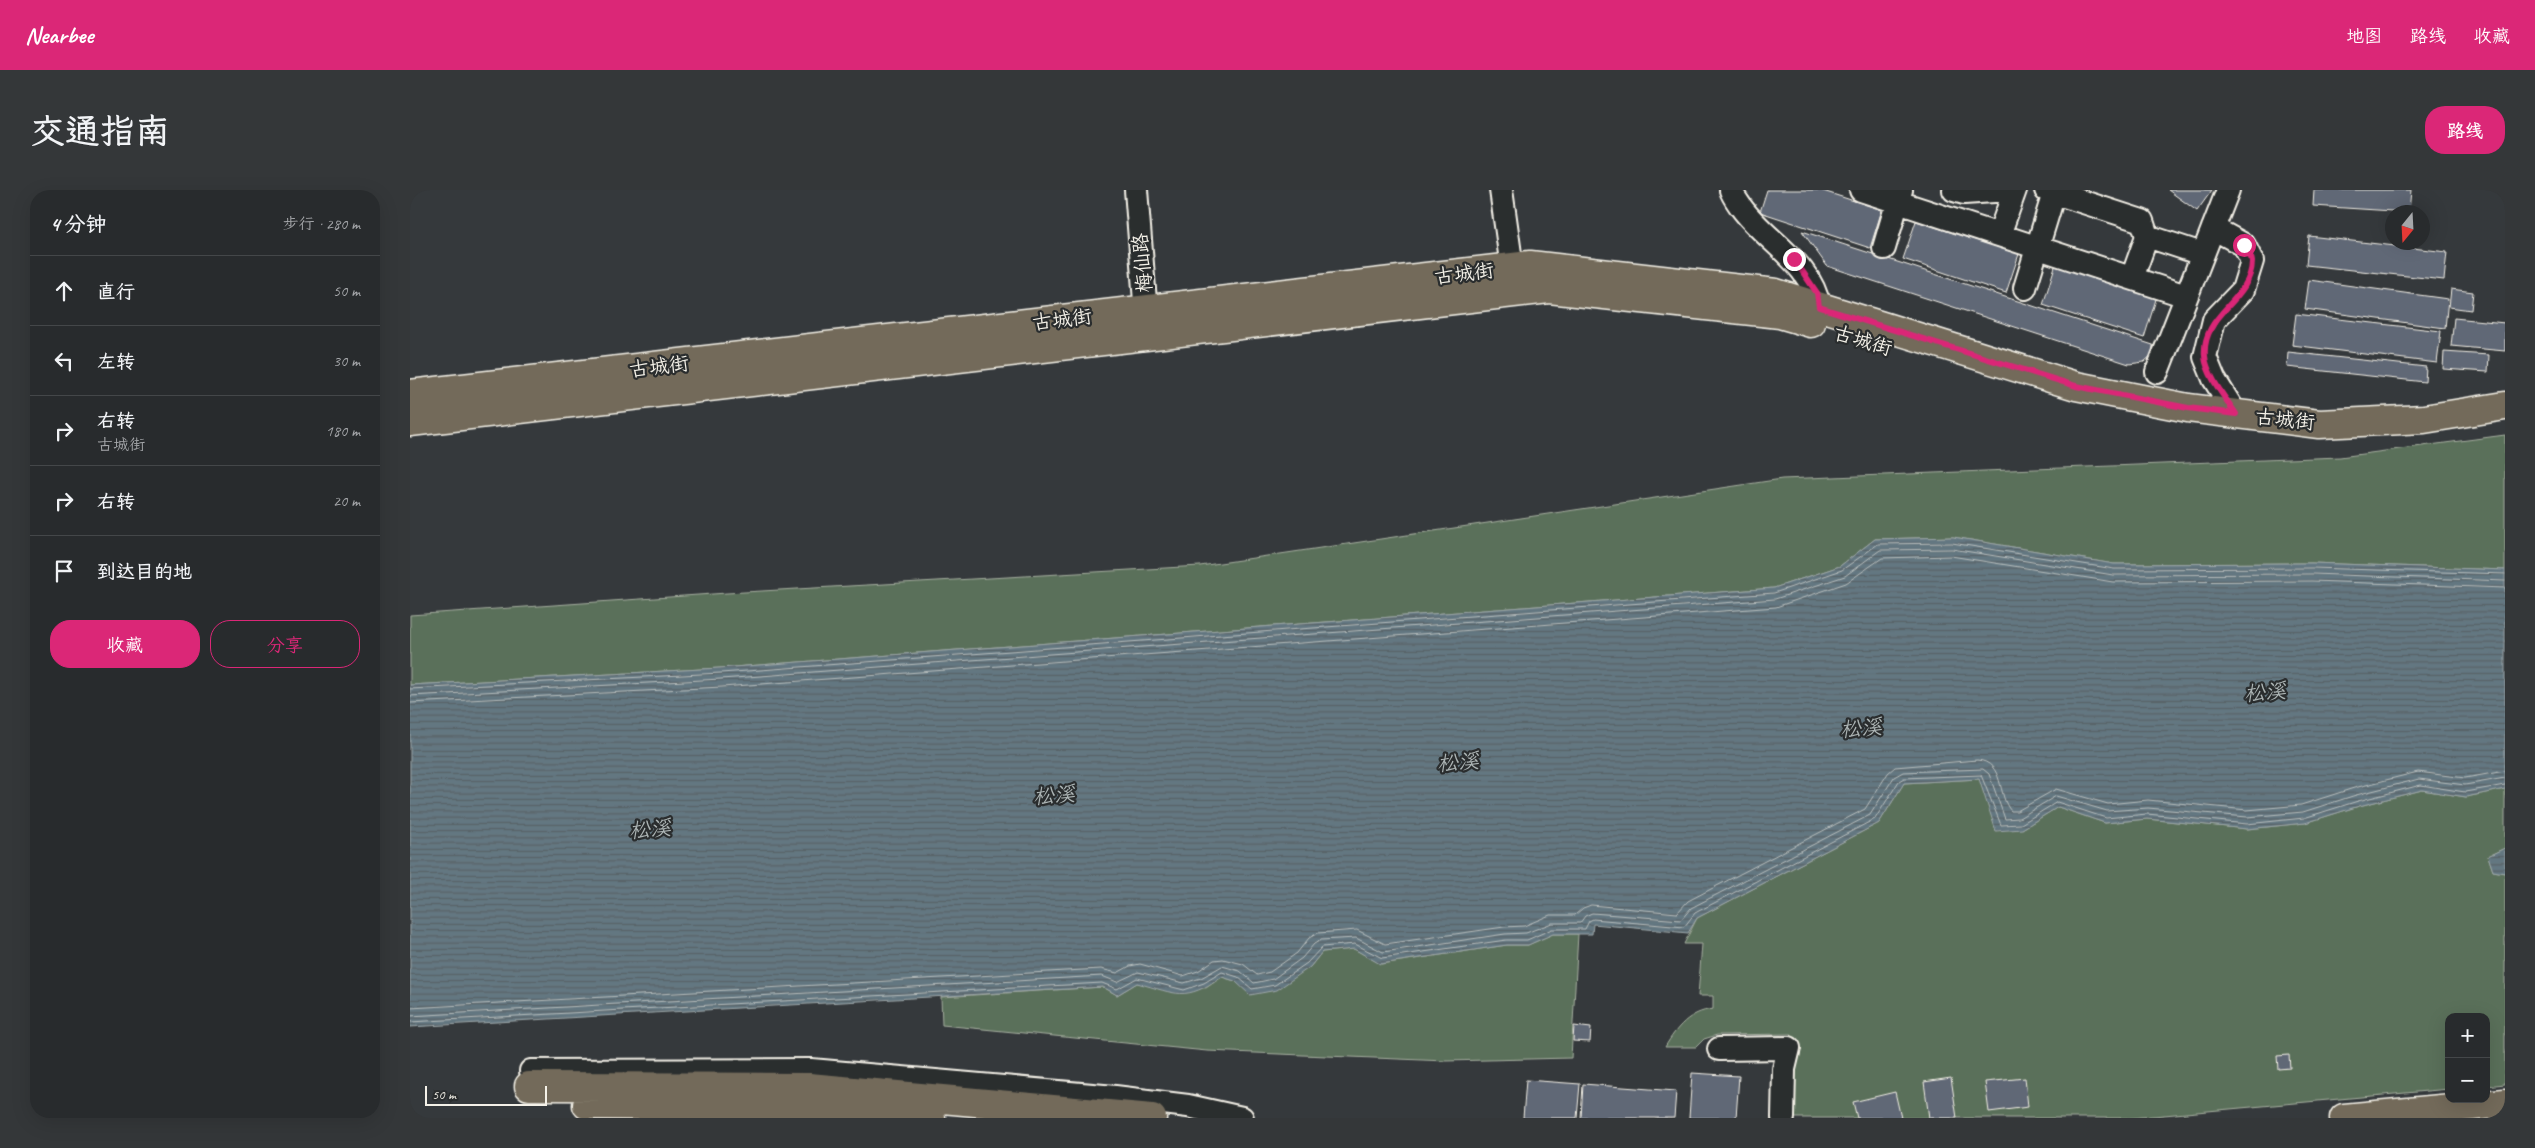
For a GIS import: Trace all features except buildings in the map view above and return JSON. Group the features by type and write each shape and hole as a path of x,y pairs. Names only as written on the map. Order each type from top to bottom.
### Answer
{"main road":[{"name":"古城街","path":"410,422 1155,322 1530,266 1776,293 2076,386 2188,408 2319,424 2424,419 2505,406"},
{"name":"古城街","path":"410,394 1155,322 1549,289 1780,314 2076,405 2188,427 2319,443 2424,438 2505,424"},
{"path":"531,1087 931,1118"},
{"path":"531,1087 808,1087 1152,1118"},
{"path":"2344,1118 2505,1103"}],"street":[{"name":"梅仙路","path":"1136,190 1155,322"},
{"name":"梅仙路","path":"1152,190 1155,322"},
{"path":"1501,190 1512,268"},
{"path":"1731,190 1753,224 1794,259 1817,293 1819,307"},
{"path":"1861,190 1899,196 1946,218 2186,296"},
{"path":"1946,218 1954,190 1964,193 2010,190"},
{"path":"1999,235 2015,190"},
{"path":"2156,372 2228,190"},
{"path":"2025,288 2038,247 2050,191 2142,221 2147,236 2132,278"},
{"path":"1884,248 1899,196"},
{"path":"2213,228 2244,245 2252,261 2243,290 2214,320 2205,357 2214,379 2236,414"},
{"path":"2147,236 2202,254"},
{"path":"1718,1049 1789,1048 1784,1069 1783,1118"},
{"path":"531,1087 811,1070 1115,1096 1188,1106 1242,1118"}],"green space":[{"path":"2505,435 2505,570 2312,563 2114,564 1953,537 1875,539 1840,566 1774,588 720,668 410,685 410,615 727,593 1200,566 1782,479 2340,457"},
{"path":"1979,779 2022,829 2058,807 2105,823 2147,819 2247,829 2305,823 2359,806 2422,790 2466,797 2505,789 2505,848 2488,856 2493,871 2505,873 2505,1084 2490,1086 2490,1013 2445,1013 2445,1089 2131,1118 1787,1118 1791,1034 1717,1035 1704,1039 1696,1047 1665,1047 1679,1027 1690,1017 1713,1009 1713,996 1698,996 1702,944 1684,944 1697,918 1879,823 1904,783"},
{"path":"1553,934 1578,934 1571,1058 1446,1061 1207,1051 942,1025 941,997 1103,987 1117,995 1137,983 1206,988 1222,977 1235,981 1310,967 1322,952 1354,949 1381,964 1507,945 1528,945"}],"water":[{"name":"松溪","path":"1953,537 2114,564 2312,563 2505,570 2505,789 2466,797 2422,790 2359,806 2305,823 2247,829 2147,819 2105,823 2058,807 2022,829 1996,831 1979,779 1904,783 1879,823 1697,918 1688,933 1593,924 1592,934 1553,934 1528,945 1507,945 1380,964 1354,949 1322,952 1310,967 1277,990 1250,995 1235,981 1222,977 1198,990 1181,994 1137,983 1117,995 1103,987 410,1027 410,685 720,668 1774,588 1840,566 1875,539"},
{"path":"2505,848 2505,873 2493,871 2488,856"}],"route":[{"path":"1794,259 1817,293 1819,307 2076,386 2188,408 2236,414 2214,379 2205,357 2207,341 2214,320 2243,290 2248,278 2252,261 2244,245"}]}
